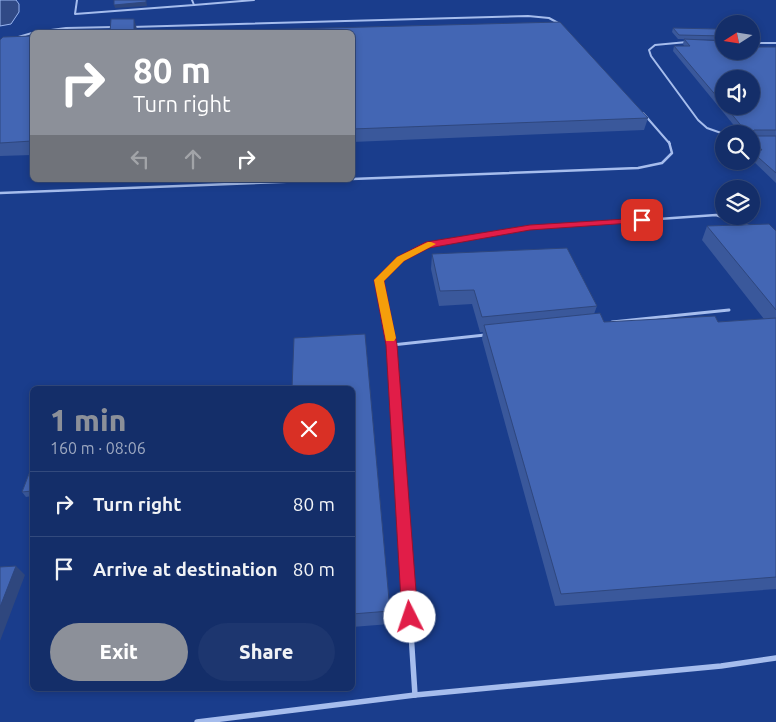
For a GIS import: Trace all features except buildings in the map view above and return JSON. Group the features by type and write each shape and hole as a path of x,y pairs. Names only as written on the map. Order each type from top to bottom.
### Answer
{"lane":[{"path":"77,0 75,14 254,0"},
{"path":"192,0 194,5"},
{"path":"125,27 528,16 545,16 554,19 561,25"},
{"path":"53,30 115,27"},
{"path":"10,40 30,34"},
{"path":"692,42 655,45 649,50 650,56 698,120 707,128 715,131"},
{"path":"760,43 776,43"},
{"path":"355,179 638,168 662,163 672,153 669,141 642,112"},
{"path":"0,193 282,182"},
{"path":"415,695 392,345 379,280 401,259 426,245 530,228 716,215 754,228"},
{"path":"610,322 729,310"},
{"path":"392,345 491,334"},
{"path":"197,722 415,695 721,666 776,658"}],"water":[{"path":"0,0 16,0 19,4 19,12 11,24 0,26"}],"slow traffic":[{"path":"390,338 379,280 401,259 431,244"}],"route":[{"path":"410,617 392,345 379,280 401,259 426,245 530,228 642,220"}]}
